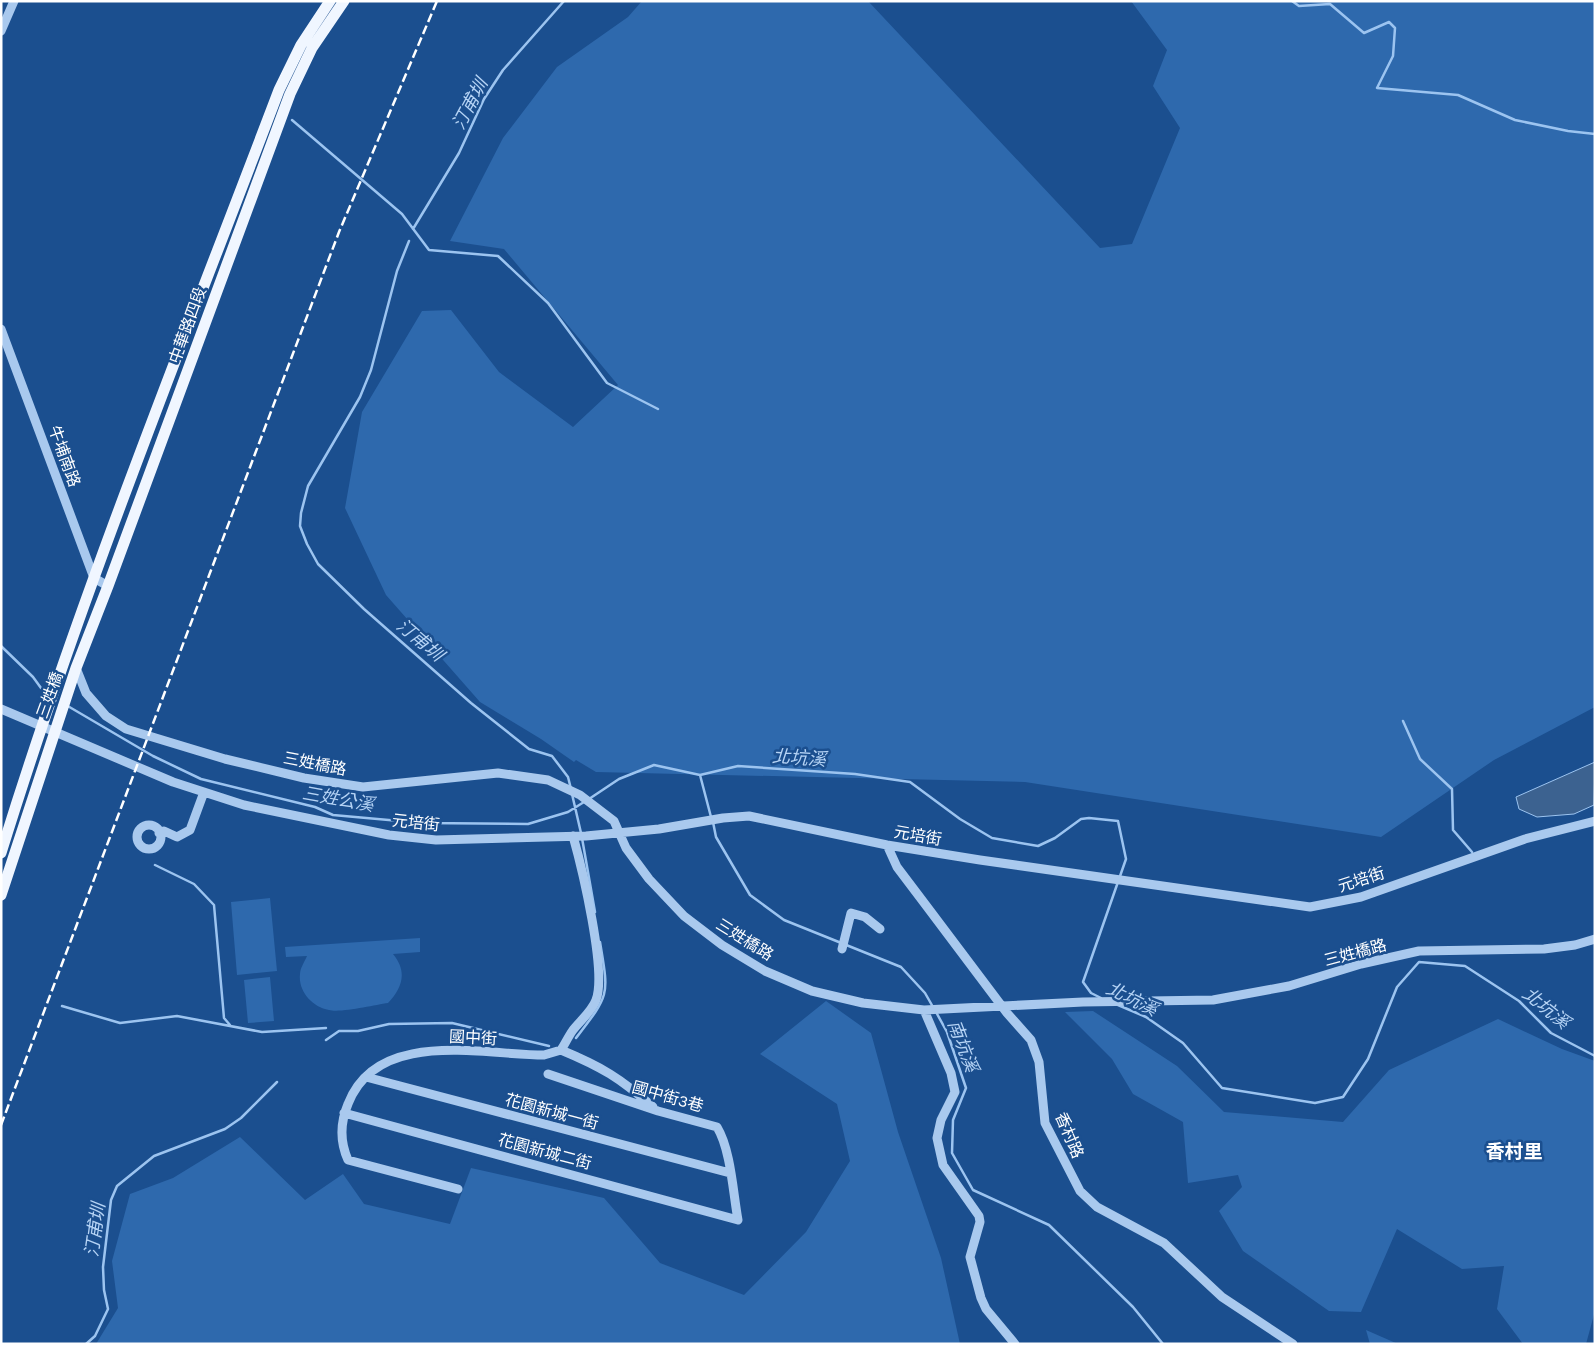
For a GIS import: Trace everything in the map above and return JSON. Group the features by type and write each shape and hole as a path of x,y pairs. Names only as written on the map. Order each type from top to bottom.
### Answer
{"main road":[{"name":"中華路四段","path":"70,666 94,578 279,90 306,46 330,1"},
{"name":"中華路四段","path":"70,666 108,586 290,94 306,46 344,1"},
{"name":"三姓橋","path":"1,852 41,726 70,666"},
{"name":"三姓橋","path":"1,894 53,732 70,666"}],"street":[{"path":"1,32 14,1"},
{"name":"牛埔南路","path":"1,329 94,578"},
{"path":"94,578 108,586"},
{"name":"三姓橋路","path":"70,666 86,693 106,716 126,729 234,761 304,778 363,787 498,773 548,780 580,795 614,821 621,833 626,848 649,879 684,916 722,945 765,971 812,991 863,1003 924,1010 1083,1002 1213,1000 1289,986 1361,964 1419,951 1544,949 1575,945 1595,939"},
{"name":"元培街","path":"1,709 53,732 204,792 244,805 408,837 436,840 478,840 574,836 659,829 724,818 762,818 887,845 1310,906 1327,905 1361,898 1526,839 1595,820"},
{"path":"160,833 164,831 177,837 190,830 204,792"},
{"path":"574,836 582,868 599,967 600,988 596,1002 572,1031 561,1050 597,1065 623,1080 658,1111"},
{"name":"香村路","path":"887,845 902,874 1002,1006 1031,1040 1039,1062 1045,1123 1080,1191 1097,1207 1164,1243 1222,1298 1292,1344"},
{"path":"842,949 848,932 851,913 865,917 880,929"},
{"path":"924,1010 951,1073 955,1092 941,1120 938,1138 943,1165 975,1207 979,1216 980,1222 970,1257 981,1298 986,1309 1015,1344"},
{"name":"國中街","path":"458,1189 348,1160 341,1144 344,1113 351,1097 366,1077 392,1060 431,1050 536,1055 561,1050"},
{"name":"國中街3巷","path":"548,1074 658,1111 717,1127 721,1134 730,1173 738,1220"},
{"name":"花園新城一街","path":"366,1077 730,1173"},
{"name":"花園新城二街","path":"344,1113 738,1220"}],"shaded area":[{"path":"642,1 868,1 1100,248 1132,244 1180,128 1153,86 1167,50 1131,1 1595,1 1595,707 1494,760 1381,837 1025,782 596,772 576,760 574,762 541,739 480,702 386,595 345,508 362,412 422,311 451,310 499,372 573,427 618,385 504,249 450,241 503,138 557,67 628,17"},
{"path":"1595,762 1594,805 1574,814 1537,817 1519,809 1516,797"},
{"path":"270,898 277,971 237,975 231,902"},
{"path":"420,938 420,952 393,954 401,967 402,973 400,986 388,1003 349,1010 329,1010 312,1002 304,992 300,980 301,969 307,956 286,957 285,947"},
{"path":"270,977 274,1021 248,1023 244,980"},
{"path":"826,1001 871,1033 898,1132 941,1258 960,1344 96,1344 118,1308 112,1261 130,1194 173,1178 240,1137 305,1200 343,1174 364,1204 450,1224 471,1168 604,1198 660,1263 744,1295 806,1232 850,1161 837,1104 760,1054"},
{"path":"1093,1011 1177,1066 1224,1112 1343,1122 1389,1070 1498,1019 1562,1049 1595,1061 1595,1311 1586,1344 1523,1344 1497,1309 1504,1266 1462,1269 1397,1229 1361,1312 1329,1311 1243,1251 1219,1211 1242,1187 1238,1175 1188,1183 1183,1122 1133,1094 1112,1059 1065,1012"},
{"path":"1366,1330 1398,1344 1370,1344"}],"waterway":[{"name":"汀甫圳","path":"413,229 459,153 484,99 503,70 564,1"},
{"path":"1292,1 1299,6 1330,4 1364,33 1389,22 1395,28 1393,56 1377,88 1458,95 1515,120 1568,131 1595,134"},
{"path":"292,120 402,214 429,250 498,256 548,303 607,383 658,409"},
{"name":"汀甫圳","path":"409,241 397,271 371,370 360,397 308,486 301,513 300,526 318,564 364,609 471,703 529,749 552,756 568,777 571,789"},
{"name":"三姓公溪","path":"1,646 33,677 41,688 49,693"},
{"name":"三姓公溪","path":"66,705 153,756 201,779 315,807 333,815 422,823 528,824 568,812 584,802"},
{"path":"1403,721 1420,759 1452,789 1453,830 1472,852"},
{"name":"北坑溪","path":"589,799 619,779 654,765 700,775 738,766 855,774 910,782 960,819 992,838 1038,846 1055,838 1081,819 1118,821 1126,859 1083,982 1091,993 1101,998"},
{"name":"南坑溪","path":"700,775 711,817"},
{"name":"汀甫圳","path":"572,794 581,833"},
{"name":"南坑溪","path":"713,822 716,837 750,895 784,920 901,967 925,993 933,1007"},
{"name":"汀甫圳","path":"582,838 595,912"},
{"path":"155,865 194,884 214,905 224,1018 230,1025"},
{"name":"汀甫圳","path":"576,1038 601,1003 604,994 605,974 600,942"},
{"name":"北坑溪","path":"1118,1005 1146,1017 1183,1043 1222,1088 1315,1103 1343,1097 1368,1059 1397,987 1419,962 1465,966 1519,1001 1551,1033 1595,1056"},
{"path":"62,1006 120,1023 177,1016 262,1032 326,1028"},
{"name":"南坑溪","path":"936,1012 947,1032 966,1088 953,1120 952,1153 973,1190 1049,1225 1133,1307 1163,1344"},
{"name":"汀甫圳","path":"326,1040 339,1031 358,1031 389,1024 452,1023 549,1046"},
{"name":"汀甫圳","path":"86,1344 95,1336 108,1309 104,1290 103,1267 111,1200 117,1186 154,1156 225,1129 241,1118 277,1082"}],"railway":[{"path":"1,1125 339,232 437,1"}],"district":[{"name":"香村里","path":"1514,1151"}]}
